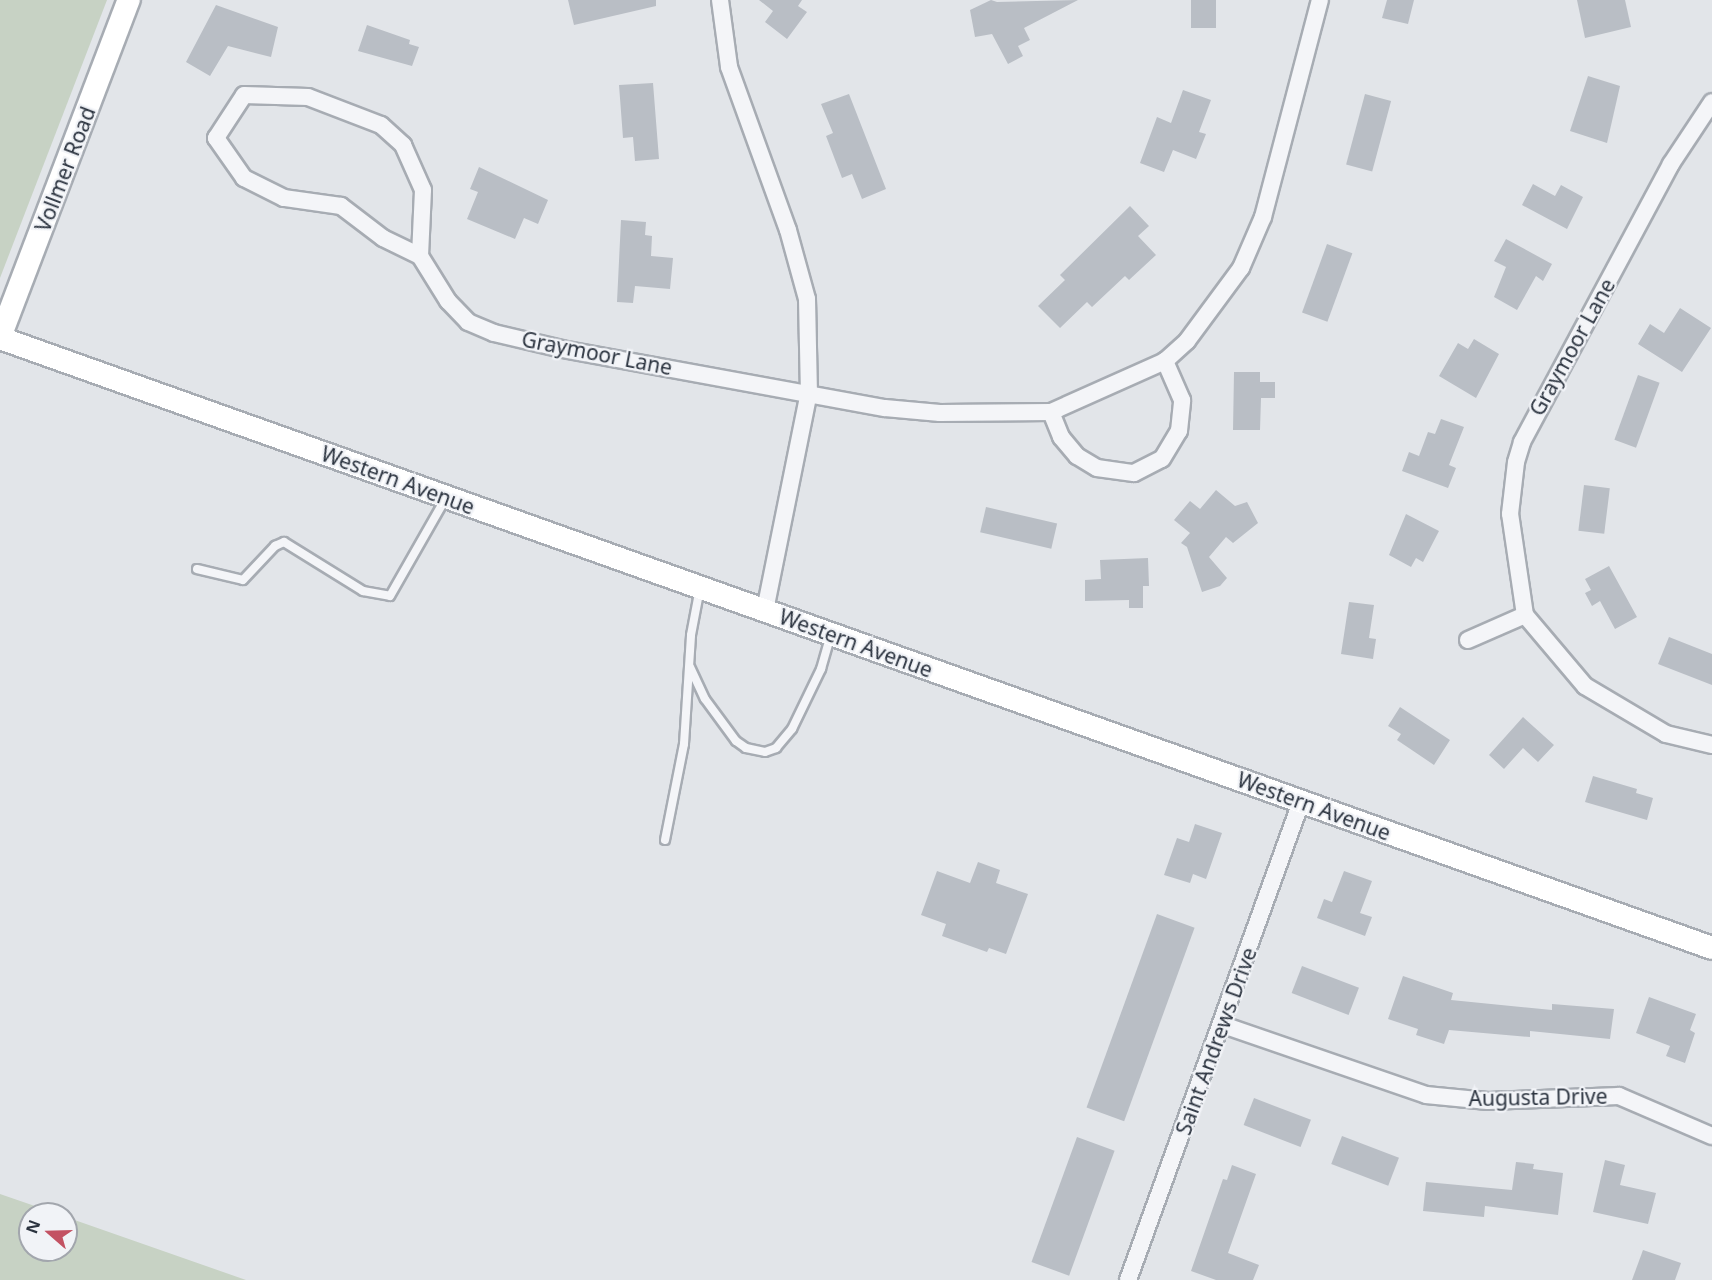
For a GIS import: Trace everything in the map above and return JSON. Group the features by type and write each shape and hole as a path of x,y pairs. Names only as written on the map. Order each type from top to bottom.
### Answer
{"main road":[{"name":"Vollmer Road","path":"0,338 129,0"},
{"name":"Western Avenue","path":"0,338 1712,948"}],"street":[{"path":"720,0 729,67 788,230 807,299 809,392 765,611"},
{"name":"Graymoor Lane","path":"420,256 448,301 468,322 494,333 562,349 809,392 885,408 940,413 1050,412 1166,361 1187,340 1241,268 1263,217 1320,0"},
{"path":"244,95 308,97 381,125 403,145 423,190 420,256 382,238 341,206 284,198 244,178 216,138 244,95"},
{"name":"Graymoor Lane","path":"1525,615 1510,514 1516,462 1522,442 1671,164 1712,102"},
{"path":"1050,412 1061,437 1077,456 1096,468 1134,473 1162,459 1179,431 1182,400 1166,361"},
{"path":"1468,640 1525,615 1585,686 1666,734 1712,746"},
{"name":"Saint Andrews Drive","path":"1128,1280 1223,1025 1301,802"},
{"name":"Augusta Drive","path":"1223,1025 1426,1095 1488,1101 1619,1096 1712,1136"}],"lane":[{"path":"197,569 243,580 275,546 284,542 363,591 390,596 446,497"},
{"path":"665,840 684,744 690,667 700,588"},
{"path":"690,667 705,699 736,741 746,748 765,752 776,748 797,720 821,669 831,634"}],"green space":[{"path":"0,0 107,0 0,278"},
{"path":"0,1194 23,1202 18,1202 18,1262 78,1262 78,1221 246,1280 0,1280"}],"building":[{"path":"568,0 656,0 656,6 574,25"},
{"path":"759,0 802,0 798,6 807,12 787,39 765,22 773,11"},
{"path":"991,0 997,2 1078,0 1024,28 1030,40 1018,46 1023,56 1008,64 992,34 975,37 970,10"},
{"path":"1191,0 1216,0 1216,28 1191,28"},
{"path":"1387,0 1414,0 1408,24 1382,18"},
{"path":"1577,0 1625,0 1631,27 1585,38"},
{"path":"216,5 278,27 271,57 228,46 210,76 186,62"},
{"path":"367,25 410,40 409,44 419,47 412,66 358,51"},
{"path":"1588,76 1620,86 1607,143 1570,131"},
{"path":"653,83 659,159 635,161 633,137 623,138 619,85"},
{"path":"1183,90 1211,100 1199,132 1206,134 1196,159 1173,150 1164,172 1140,163 1157,117 1171,123"},
{"path":"849,94 886,189 862,199 852,174 842,178 826,136 833,133 821,104"},
{"path":"1365,94 1391,101 1372,172 1346,165"},
{"path":"479,167 548,200 538,224 524,218 515,239 467,219 478,192 470,189"},
{"path":"1533,184 1555,196 1561,185 1583,197 1567,229 1522,205"},
{"path":"1130,206 1149,226 1138,236 1156,255 1129,280 1125,276 1092,307 1087,302 1060,328 1038,306 1065,280 1060,275"},
{"path":"621,220 646,222 645,235 652,236 651,256 673,258 670,289 635,286 633,303 617,302"},
{"path":"1506,239 1552,264 1543,281 1536,276 1517,310 1494,297 1506,267 1494,261"},
{"path":"1327,244 1352,253 1327,322 1302,313"},
{"path":"1680,308 1711,328 1682,372 1638,344 1650,324 1664,333"},
{"path":"1474,339 1499,354 1476,398 1439,376 1458,343 1468,349"},
{"path":"1234,372 1260,372 1260,382 1275,382 1275,398 1261,398 1260,430 1233,430"},
{"path":"1638,375 1660,383 1636,448 1614,440"},
{"path":"1441,419 1464,427 1449,465 1456,468 1448,488 1402,471 1409,452 1419,456 1428,432 1435,434"},
{"path":"1584,485 1610,488 1604,534 1578,531"},
{"path":"1216,490 1235,506 1247,502 1258,523 1233,543 1226,537 1209,557 1227,578 1220,586 1202,592 1187,547 1181,543 1190,533 1174,520 1190,501 1200,509"},
{"path":"986,507 1057,523 1051,549 980,532"},
{"path":"1406,514 1439,531 1423,562 1416,558 1411,567 1389,555"},
{"path":"1148,558 1149,586 1143,586 1143,608 1129,608 1129,600 1085,601 1085,580 1101,579 1100,560"},
{"path":"1609,566 1637,617 1615,629 1600,601 1592,606 1585,593 1591,590 1585,579"},
{"path":"1349,602 1374,605 1369,638 1376,639 1373,659 1341,654"},
{"path":"1669,637 1712,654 1712,685 1658,664"},
{"path":"1400,707 1450,740 1434,765 1397,740 1401,734 1388,726"},
{"path":"1523,717 1554,745 1538,762 1523,748 1504,769 1489,755"},
{"path":"1593,776 1637,789 1636,793 1653,798 1647,820 1585,802"},
{"path":"1195,824 1222,833 1206,879 1193,874 1190,883 1164,875 1177,838 1189,842"},
{"path":"978,862 1000,870 996,883 1028,894 1006,954 989,948 987,952 942,936 946,924 921,915 937,871 970,883"},
{"path":"1344,871 1372,881 1360,913 1372,917 1365,936 1317,918 1324,899 1332,902"},
{"path":"1157,914 1195,928 1124,1121 1087,1108"},
{"path":"1302,966 1359,988 1349,1015 1292,993"},
{"path":"1403,976 1453,993 1451,1000 1552,1010 1552,1004 1614,1009 1610,1039 1530,1031 1530,1037 1449,1030 1444,1044 1416,1035 1418,1029 1388,1019"},
{"path":"1649,997 1696,1014 1690,1030 1695,1033 1685,1063 1666,1056 1670,1046 1636,1033"},
{"path":"1254,1098 1311,1120 1301,1147 1244,1125"},
{"path":"1342,1136 1399,1158 1388,1186 1331,1164"},
{"path":"1077,1137 1115,1151 1069,1276 1032,1262"},
{"path":"1605,1160 1625,1165 1620,1185 1656,1193 1648,1224 1593,1212"},
{"path":"1516,1162 1534,1164 1533,1169 1563,1173 1558,1215 1485,1206 1484,1217 1423,1211 1426,1182 1512,1190"},
{"path":"1232,1165 1256,1174 1228,1253 1259,1265 1253,1280 1216,1280 1191,1271 1223,1179 1227,1180"},
{"path":"1643,1250 1681,1263 1675,1280 1632,1280"}]}
